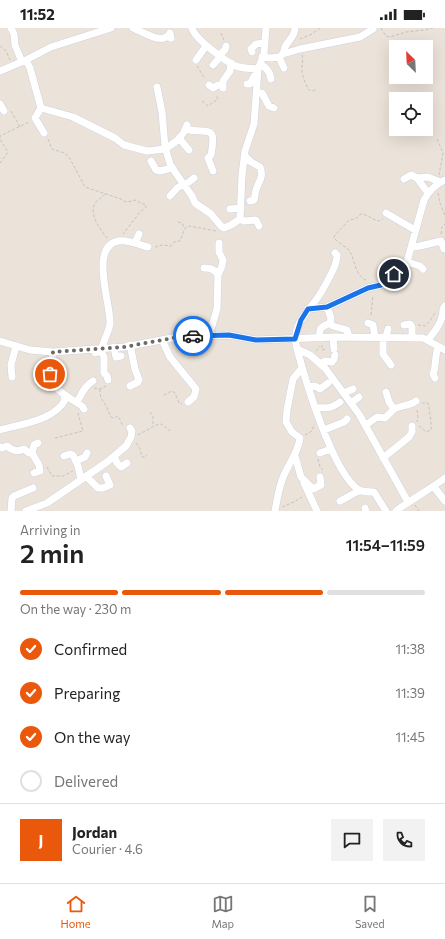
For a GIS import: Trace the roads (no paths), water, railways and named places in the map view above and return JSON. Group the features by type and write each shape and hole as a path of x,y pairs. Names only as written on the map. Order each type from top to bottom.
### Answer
{"street":[{"path":"11,28 14,34 15,45 24,61 30,68 41,108 35,118 44,133"},
{"path":"0,71 51,47 103,29 111,28"},
{"path":"133,28 159,39 164,39 170,33 171,38"},
{"path":"192,28 193,32 206,46 237,67 259,66 266,68 271,78"},
{"path":"240,219 242,175 245,156 254,124 259,66 265,43 266,28"},
{"path":"284,68 281,56 285,45 295,32 295,28"},
{"path":"247,84 250,84 259,66 271,58 298,50 360,37 373,29"},
{"path":"252,52 252,49 256,44 265,43"},
{"path":"196,60 206,46"},
{"path":"213,65 225,50 226,46"},
{"path":"210,86 213,88 218,85 223,87 223,81 230,71 231,63"},
{"path":"157,87 162,112 165,149 172,168 195,203 211,214 221,226 224,228 240,219"},
{"path":"256,93 262,93 269,106 274,108"},
{"path":"0,104 4,111"},
{"path":"41,108 74,117 115,138 124,145 147,151 165,149 179,138 186,127 194,131 207,130 214,139 211,155 208,158 213,171"},
{"path":"179,138 188,150"},
{"path":"245,156 251,162 260,166 262,171 260,182 255,192 255,198 254,200 250,201"},
{"path":"151,161 156,170 160,171 172,168"},
{"path":"404,180 411,175 417,178 428,193"},
{"path":"417,178 428,177 442,181"},
{"path":"170,196 177,188 194,178"},
{"path":"308,309 327,307 371,287 381,285 400,269 407,262 424,200 428,193 442,181"},
{"path":"230,209 241,208"},
{"path":"386,213 415,230"},
{"path":"240,219 244,221 256,220 259,226"},
{"path":"135,243 139,234"},
{"path":"102,347 110,324 107,296 103,278 104,252 114,243 119,241 135,243 148,247"},
{"path":"412,247 443,241 444,249"},
{"path":"208,336 217,309 218,275 223,260 219,252 219,243"},
{"path":"335,253 337,258 334,267 326,284 301,320 295,339 308,387 332,449 350,482 360,491"},
{"path":"407,262 420,266 423,269"},
{"path":"204,268 210,268 218,275"},
{"path":"366,280 371,287"},
{"path":"327,307 331,318 330,323"},
{"path":"428,340 439,326 444,307"},
{"path":"330,323 333,326 347,330 348,337"},
{"path":"320,338 320,328 330,323"},
{"path":"369,324 374,324 375,337"},
{"path":"407,324 412,327 412,338"},
{"path":"388,329 385,337 383,354 391,365"},
{"path":"0,341 30,350 53,352 130,346 184,336 229,335 256,340 333,337 360,339 385,337 423,338 445,350"},
{"path":"320,364 325,361 332,362 334,359 335,352 333,337"},
{"path":"162,340 170,357 196,389 194,397 188,402"},
{"path":"12,376 11,365 16,346"},
{"path":"130,346 139,380 130,386"},
{"path":"435,378 433,374 435,370 434,363 438,346"},
{"path":"114,347 116,357 121,356"},
{"path":"297,349 312,356 344,393 366,425 408,502"},
{"path":"86,350 89,353 101,351 104,357 104,374 107,376 108,380"},
{"path":"53,352 51,379 57,389 84,408"},
{"path":"275,510 278,493 284,474 299,447 300,438 292,432 286,422 293,379 302,368"},
{"path":"77,402 84,389 92,382"},
{"path":"308,387 315,386 320,389 328,383"},
{"path":"344,393 353,389"},
{"path":"386,392 389,402 394,409"},
{"path":"0,430 48,415 62,406 65,400 64,395"},
{"path":"351,403 359,396"},
{"path":"366,425 377,417 385,418 394,409 406,404 414,404 416,401"},
{"path":"316,408 327,409 340,402"},
{"path":"324,430 344,422 347,419"},
{"path":"383,458 409,437 412,432 412,426"},
{"path":"26,511 35,510 47,503 114,456 126,446 131,437 132,431 130,428"},
{"path":"32,453 34,445 38,443"},
{"path":"0,447 2,448 7,446 12,450 18,451 24,449 29,453 32,453 37,460 40,470 34,473"},
{"path":"320,453 332,449"},
{"path":"64,456 70,454 73,455 83,478 98,488 103,488 110,484 106,476"},
{"path":"76,461 85,457 86,454"},
{"path":"114,456 121,467 127,464"},
{"path":"294,456 301,477 309,491 316,509 323,511"},
{"path":"301,477 313,489 321,485 320,478"},
{"path":"396,511 408,502 434,487 445,478"},
{"path":"434,487 445,501"},
{"path":"11,511 12,498 33,488"},
{"path":"340,501 353,493 360,491 374,492 386,511"}]}
